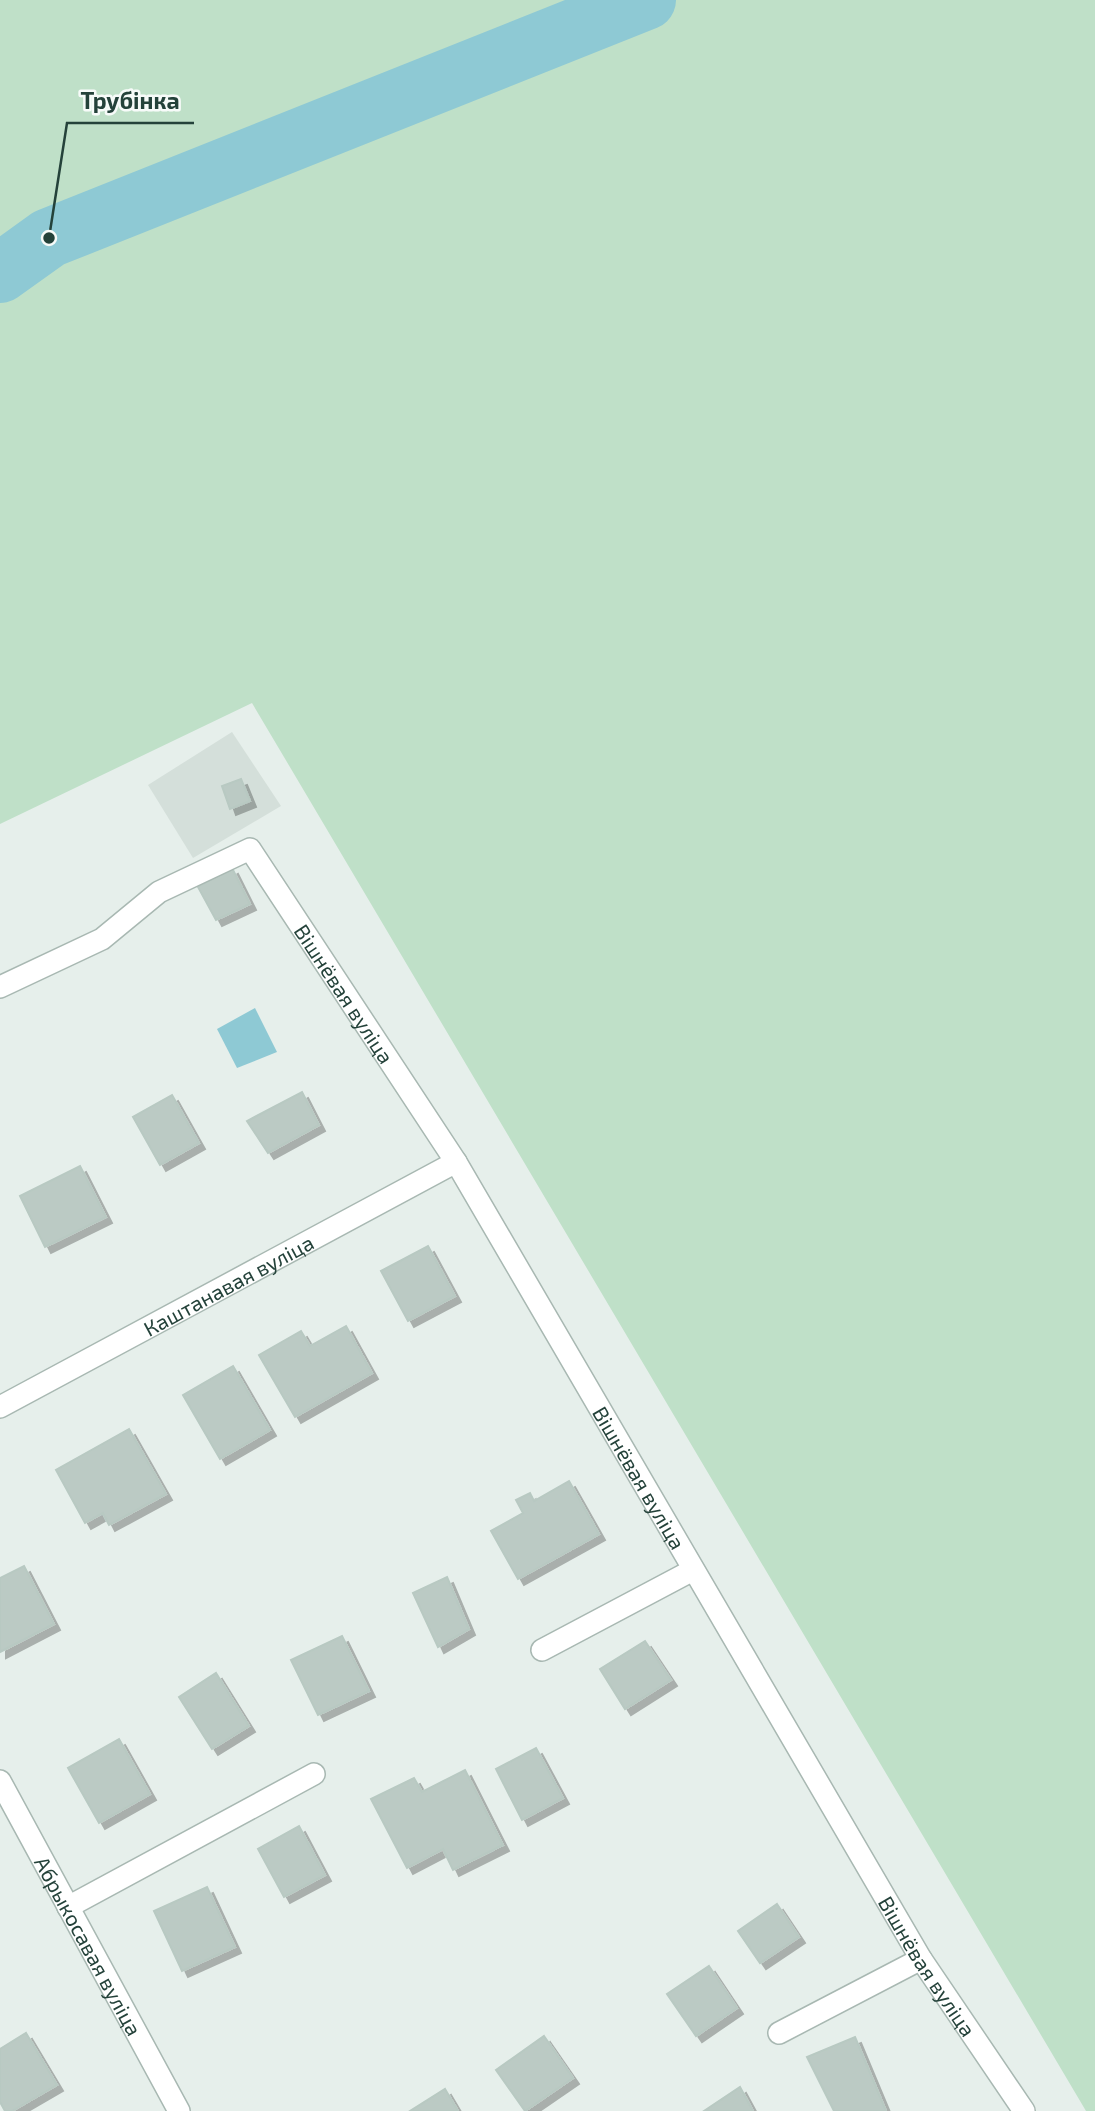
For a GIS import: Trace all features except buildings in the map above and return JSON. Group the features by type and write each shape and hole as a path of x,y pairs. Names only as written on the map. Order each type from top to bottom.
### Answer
{"street":[{"name":"Вішнёвая вуліца","path":"0,987 102,939 159,892 250,849 456,1162 920,1959 1024,2111"},
{"name":"Каштанавая вуліца","path":"0,1407 456,1162"},
{"path":"542,1650 693,1570"},
{"path":"68,1906 314,1774"},
{"name":"Абрыкосавая вуліца","path":"0,1781 179,2111"},
{"path":"779,2033 920,1959"}],"shaded area":[{"path":"232,732 281,806 193,858 148,785"}],"green space":[{"path":"0,0 1095,0 1095,2111 1086,2111 252,703 0,824"}],"water":[{"path":"255,1008 277,1052 237,1068 217,1029"}],"waterway":[{"path":"0,273 49,238 646,0"}],"place":[{"name":"Трубінка","path":"49,238"}]}
